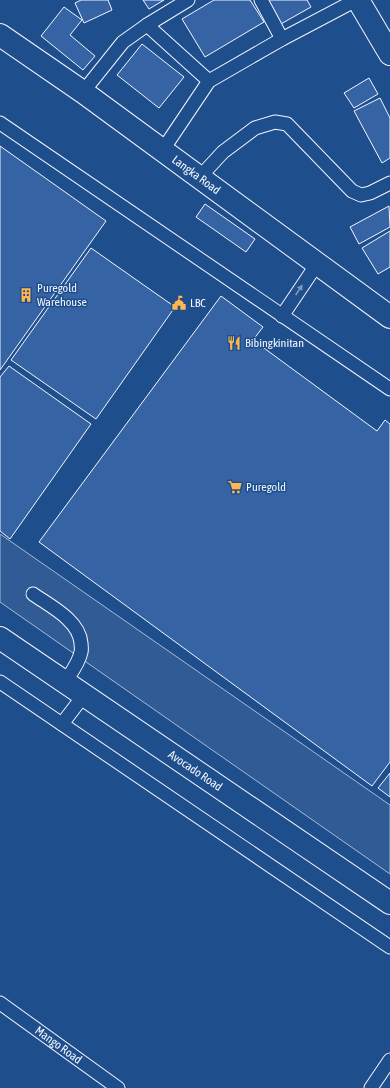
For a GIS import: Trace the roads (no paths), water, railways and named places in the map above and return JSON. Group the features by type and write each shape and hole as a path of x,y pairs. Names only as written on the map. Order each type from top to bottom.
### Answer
{"street":[{"path":"357,0 390,54"},
{"name":"Langka Road","path":"0,35 83,92 390,317"},
{"name":"Avocado Road","path":"0,638 390,903"}],"lane":[{"path":"83,92 123,42 147,25 188,0"},
{"path":"261,0 282,39"},
{"path":"162,151 209,81 282,39 357,0"},
{"path":"147,25 209,81"},
{"path":"199,178 228,148 256,128 275,122 287,124 352,191 361,195 370,193 390,183"},
{"path":"0,123 282,316 389,385"},
{"path":"282,316 317,264"},
{"path":"33,594 59,612 74,626 80,636 82,652 77,664 65,682"},
{"path":"0,682 390,947"},
{"path":"62,724 84,694"},
{"name":"Mango Road","path":"0,1003 118,1088"},
{"path":"371,1088 390,1060"}],"place":[{"name":"Puregold Warehouse","path":"26,295"},
{"name":"LBC","path":"179,303"},
{"name":"Bibingkinitan","path":"234,343"},
{"name":"Puregold","path":"235,487"}]}
